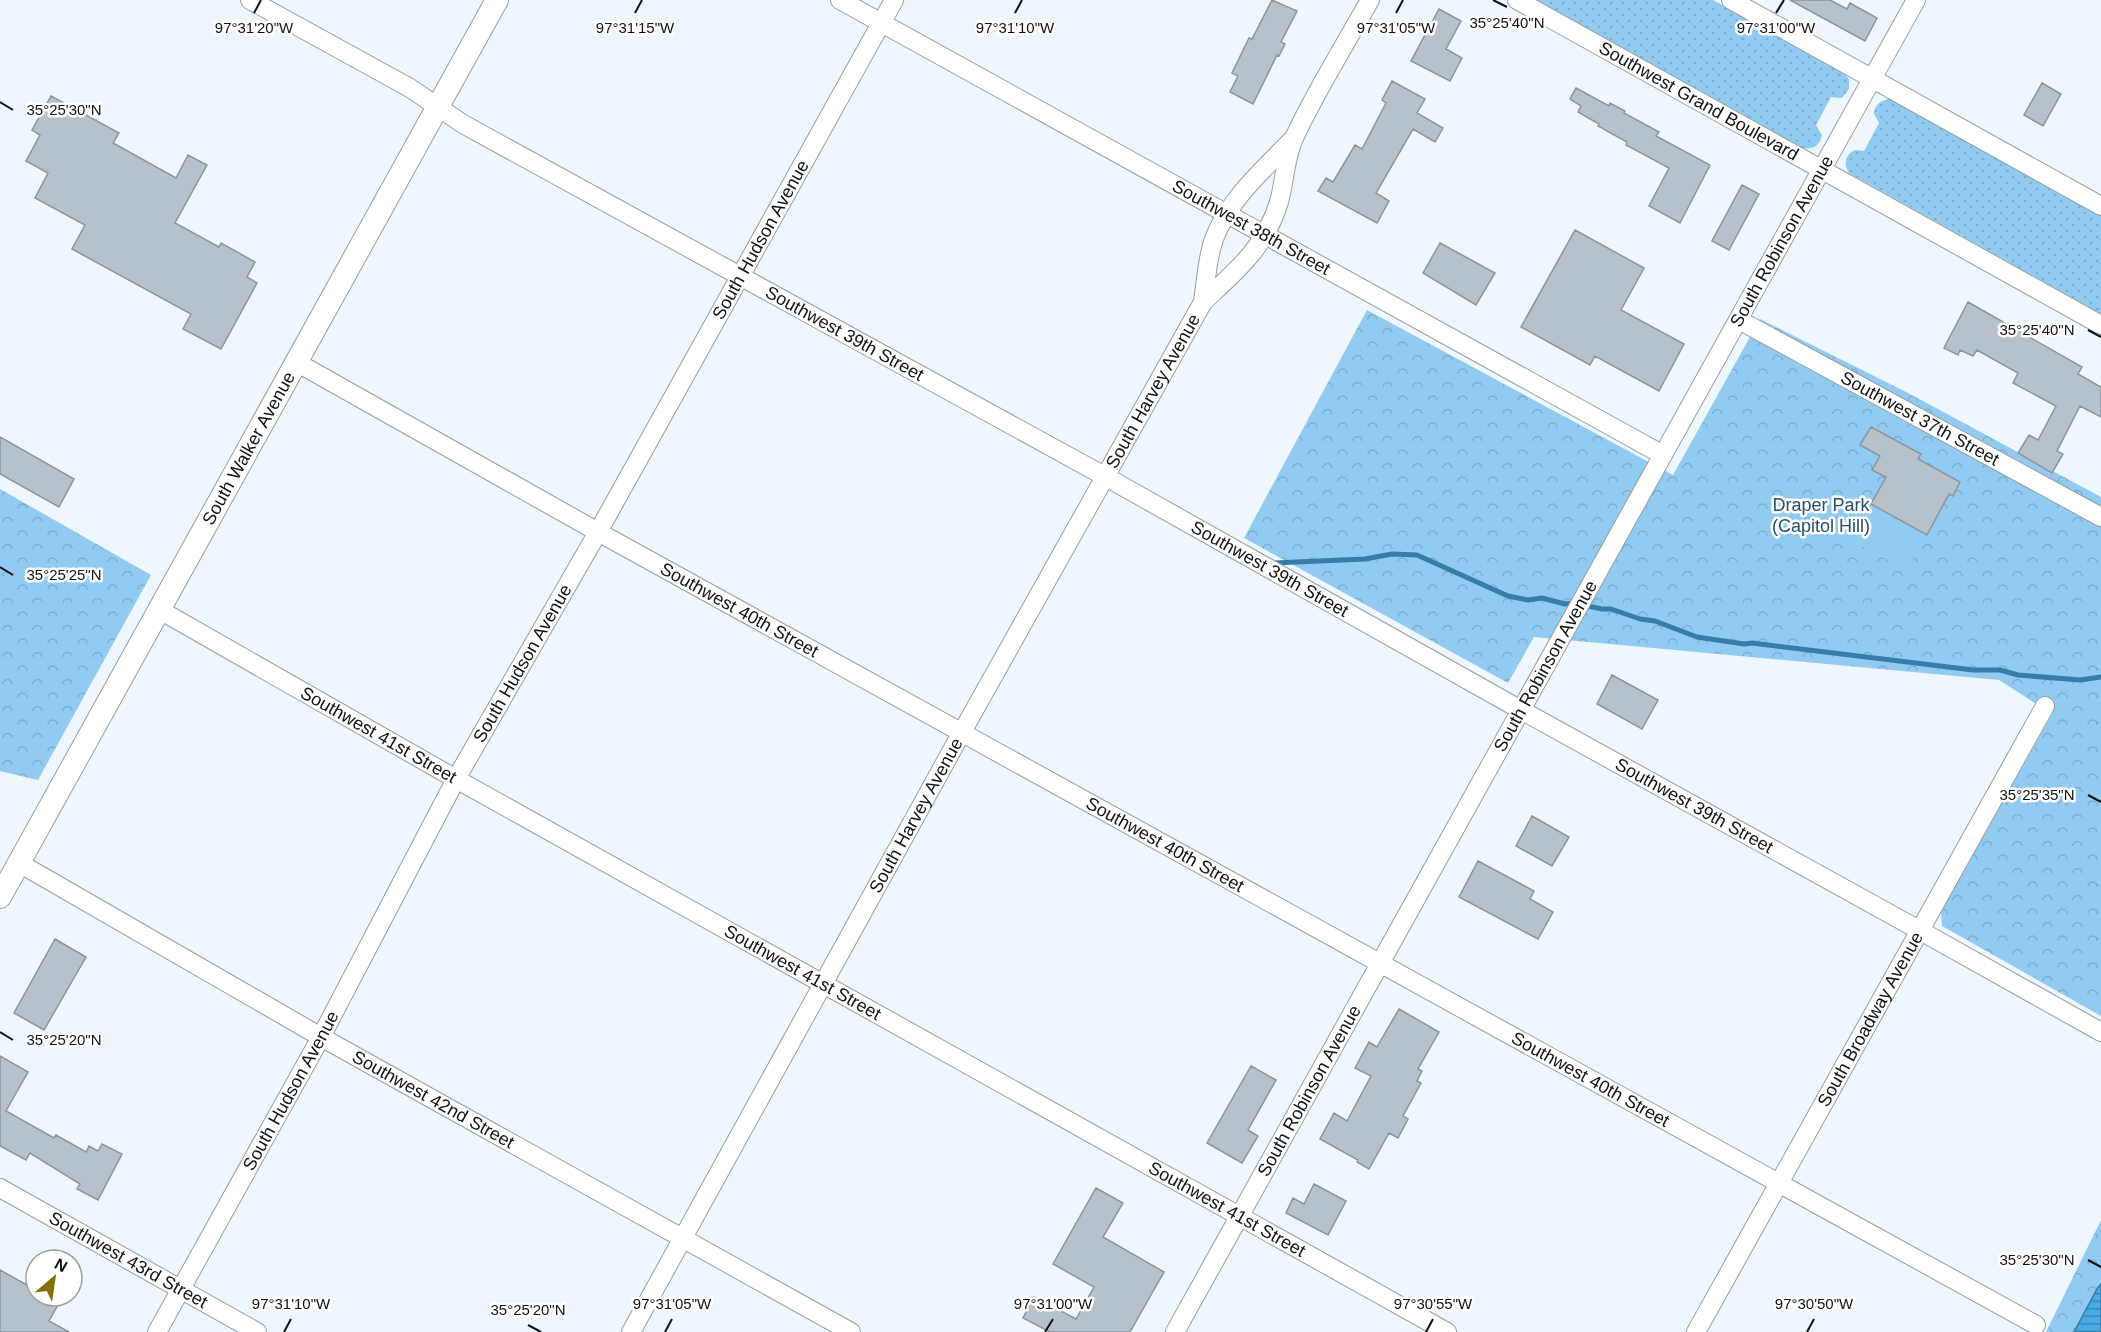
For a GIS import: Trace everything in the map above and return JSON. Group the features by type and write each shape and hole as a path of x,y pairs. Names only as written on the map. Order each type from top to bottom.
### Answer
{"main road":[{"name":"South Walker Avenue","path":"0,897 497,0"}],"street":[{"name":"Southwest 39th Street","path":"250,0 410,88 463,124 1106,477 2101,1032"},
{"name":"Southwest 38th Street","path":"840,0 1662,455"},
{"name":"South Hudson Avenue","path":"158,1332 321,1037 456,779 598,532 894,0"},
{"name":"South Harvey Avenue","path":"1203,302 1241,268 1265,235 1279,200 1294,138 1370,0"},
{"name":"Southwest Grand Boulevard","path":"1517,0 2101,325"},
{"path":"1731,0 2101,206"},
{"name":"South Robinson Avenue","path":"1175,1332 1916,0"},
{"name":"South Harvey Avenue","path":"631,1332 962,732 1203,302 1214,241 1227,214 1244,189 1294,138"},
{"name":"Southwest 37th Street","path":"1739,320 2101,517"},
{"name":"Southwest 40th Street","path":"296,362 598,532 2036,1325"},
{"name":"Southwest 41st Street","path":"158,609 456,779 1447,1332"},
{"name":"South Broadway Avenue","path":"1696,1332 2045,706"},
{"name":"Southwest 42nd Street","path":"19,863 321,1037 851,1332"},
{"name":"Southwest 43rd Street","path":"0,1188 257,1332"}],"green space":[{"path":"1534,0 1713,0 1844,73 1849,79 1849,89 1842,98 1831,97 1816,125 1822,135 1821,139 1812,148 1802,148"},
{"path":"1890,99 2101,216 2101,314 1849,173 1846,166 1847,157 1855,150 1864,151 1879,123 1874,114 1875,108 1881,102"},
{"name":"Draper Park (Capitol Hill)","path":"1367,310 1673,475 1760,319 1910,394 2101,497 2101,1016 1942,926 1941,912 2052,714 1999,680 1534,637 1508,683 1244,538"},
{"path":"0,489 151,575 38,780 0,771"},
{"path":"1870,506 1925,536 1906,570 1851,540"},
{"path":"2101,1220 2101,1332 2046,1332"}],"shaded area":[{"path":"2101,1284 2101,1332 2074,1332 2097,1289"}],"building":[{"path":"1272,0 1297,11 1281,42 1285,44 1279,56 1277,55 1253,104 1230,92 1238,76 1232,73 1249,38 1252,39"},
{"path":"1790,0 1830,0 1847,9 1850,3 1877,18 1865,41"},
{"path":"1439,9 1461,21 1446,49 1462,58 1450,81 1411,61"},
{"path":"1392,81 1425,99 1417,113 1443,128 1435,142 1413,129 1376,193 1389,201 1377,223 1318,191 1326,178 1333,182 1355,145 1362,149 1386,103 1382,100"},
{"path":"2042,83 2061,94 2043,126 2024,115"},
{"path":"1576,88 1609,106 1610,103 1625,111 1624,113 1659,132 1656,136 1710,165 1680,223 1649,206 1669,168 1626,145 1627,142 1578,112 1581,106 1570,99"},
{"path":"51,96 119,133 113,143 176,178 188,155 207,165 175,223 219,247 221,243 255,262 247,277 257,283 221,349 183,329 191,314 72,249 85,225 35,198 48,173 26,161 40,135 32,130"},
{"path":"1742,185 1759,194 1729,250 1712,241"},
{"path":"1575,230 1644,268 1621,310 1684,344 1659,391 1595,356 1590,365 1521,327"},
{"path":"1440,243 1495,273 1476,305 1423,273"},
{"path":"1968,302 2082,367 2078,374 2101,387 2101,417 2080,406 2057,451 2063,454 2052,473 2018,453 2029,435 2038,440 2056,406 2013,383 2018,373 1977,350 1973,356 1960,350 1958,355 1944,348"},
{"path":"1871,427 1921,454 1918,459 1960,482 1953,496 1949,494 1927,535 1871,504 1886,477 1872,470 1880,456 1860,445"},
{"path":"0,437 74,479 59,507 0,474"},
{"path":"1612,675 1658,700 1642,729 1597,704"},
{"path":"1532,816 1569,837 1552,866 1516,846"},
{"path":"1478,861 1534,891 1530,899 1553,912 1538,939 1459,897"},
{"path":"55,939 86,957 44,1030 14,1013"},
{"path":"1399,1009 1439,1032 1418,1069 1422,1071 1417,1081 1421,1083 1403,1116 1408,1119 1398,1138 1389,1133 1369,1169 1357,1162 1358,1160 1320,1139 1334,1113 1347,1121 1371,1076 1355,1068 1369,1042 1377,1047"},
{"path":"0,1056 28,1072 6,1111 54,1138 56,1135 86,1152 89,1146 98,1151 102,1144 122,1154 98,1200 77,1189 80,1184 30,1153 26,1160 0,1146"},
{"path":"1251,1066 1276,1080 1248,1130 1258,1136 1242,1163 1207,1143"},
{"path":"1314,1184 1346,1201 1328,1235 1286,1213 1293,1198 1304,1204"},
{"path":"1096,1188 1123,1203 1103,1237 1164,1272 1130,1332 1050,1332 1023,1318 1034,1297 1076,1319 1094,1287 1053,1264"},
{"path":"0,1270 24,1283 24,1308 56,1308 49,1321 69,1332 0,1332"}],"waterway":[{"path":"1274,563 1365,559 1392,554 1417,555 1508,596 1528,600 1542,598 1565,604 1574,603 1611,609 1640,619 1655,621 1697,637 1973,670 2000,670 2018,675 2080,680 2101,677"}]}
